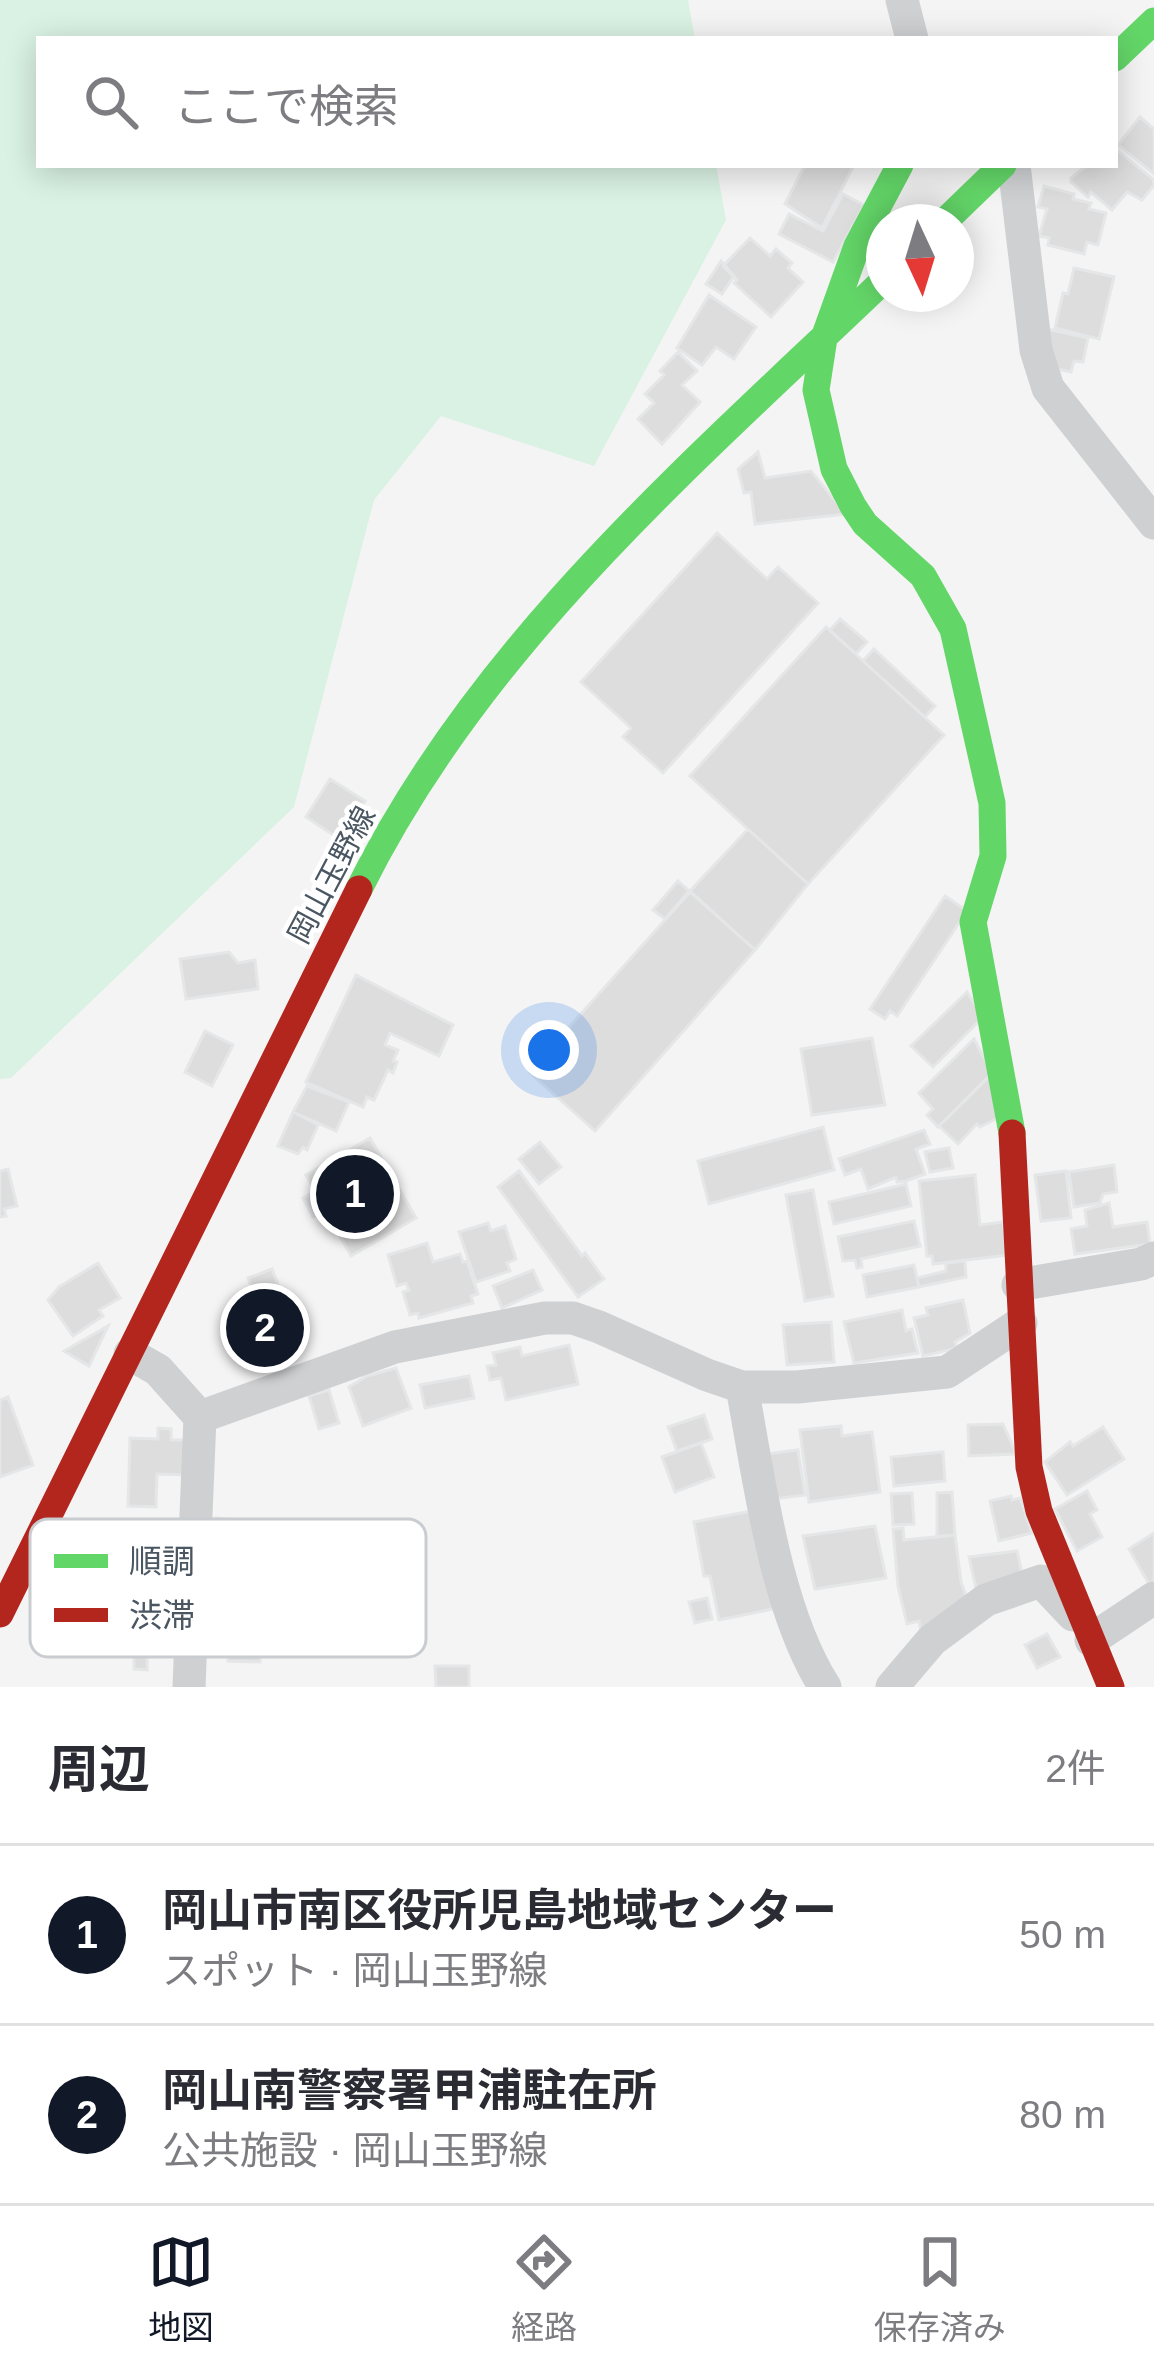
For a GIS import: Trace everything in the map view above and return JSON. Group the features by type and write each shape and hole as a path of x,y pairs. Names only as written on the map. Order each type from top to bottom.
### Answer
{"main road":[{"path":"1118,55 1154,21"},
{"path":"898,168 856,246 824,338 816,390 834,469 865,524 923,576 953,629 992,803 993,856 973,922 1011,1112 1029,1467 1040,1511 1111,1687"},
{"path":"963,204 1000,168"},
{"name":"岡山玉野線","path":"45,1519 374,859 434,760 499,671 572,585 866,297"},
{"name":"岡山玉野線","path":"5,1598 30,1549"}],"street":[{"path":"902,0 911,36"},
{"path":"1014,168 1036,350 1048,388 1154,523"},
{"path":"1018,1285 1154,1258"},
{"path":"200,1417 394,1347 545,1318 573,1318 599,1327 742,1387 797,1387 947,1372 1022,1324"},
{"path":"130,1354 158,1370 200,1417 196,1519"},
{"path":"742,1387 792,1613 810,1663 825,1687"},
{"path":"892,1687 932,1640 986,1600 1041,1581 1087,1632 1154,1598"},
{"path":"189,1687 190,1657"}],"green space":[{"path":"0,0 688,0 694,36 36,36 36,168 717,168 726,220 594,466 441,416 374,500 294,807 11,1078 0,1079"}],"building":[{"path":"1140,117 1154,129 1154,174 1118,145"},
{"path":"1118,150 1153,179 1154,185 1142,200 1127,192 1112,210 1091,192 1088,197 1071,178 1083,168 1118,168"},
{"path":"803,168 852,168 822,228 785,204"},
{"path":"1044,186 1074,194 1073,199 1091,203 1089,209 1106,213 1098,245 1087,242 1084,254 1048,245 1049,238 1039,236 1047,209 1038,207"},
{"path":"843,194 864,205 833,262 779,234 789,214 823,231"},
{"path":"750,238 770,256 776,249 803,282 771,317 734,283 737,280 723,266"},
{"path":"721,261 734,276 722,294 706,284"},
{"path":"1074,268 1114,277 1099,339 1055,328"},
{"path":"709,295 756,327 734,359 716,347 702,365 677,348"},
{"path":"1047,329 1088,338 1083,362 1074,361 1071,372 1052,368"},
{"path":"678,352 697,371 682,385 700,402 662,444 638,419 654,403 645,394"},
{"path":"758,452 765,478 811,471 846,514 755,524 751,492 744,493 738,469"},
{"path":"717,533 767,579 778,567 818,603 663,773 623,737 631,728 581,682"},
{"path":"840,619 867,642 856,654 830,630"},
{"path":"826,627 944,735 808,884 690,776"},
{"path":"874,649 935,706 925,717 863,661"},
{"path":"330,779 365,801 341,840 306,817"},
{"path":"748,829 808,884 755,950 690,891"},
{"path":"678,881 689,891 665,919 653,910"},
{"path":"690,892 755,950 595,1131 529,1072"},
{"path":"945,896 967,911 897,1016 890,1011 885,1019 870,1009"},
{"path":"229,952 238,963 255,960 258,989 186,999 180,959"},
{"path":"356,975 453,1025 439,1056 390,1033 385,1045 398,1050 393,1073 388,1070 374,1100 367,1097 363,1107 306,1082"},
{"path":"967,992 983,1017 933,1067 911,1046"},
{"path":"205,1031 233,1045 212,1086 185,1072"},
{"path":"872,1038 885,1105 812,1115 801,1049"},
{"path":"974,1039 992,1073 938,1127 927,1115 933,1109 919,1093"},
{"path":"990,1076 998,1118 980,1127 977,1124 958,1144 939,1126"},
{"path":"307,1086 349,1102 336,1131 293,1112"},
{"path":"293,1112 318,1125 307,1150 303,1147 298,1154 278,1146"},
{"path":"823,1127 834,1170 709,1204 698,1161"},
{"path":"924,1130 930,1144 916,1149 925,1174 897,1182 896,1177 868,1189 861,1169 845,1175 839,1159"},
{"path":"370,1138 416,1218 351,1256 325,1210 313,1217 303,1198 315,1191 306,1175"},
{"path":"540,1142 561,1167 539,1184 519,1159"},
{"path":"949,1148 953,1168 930,1172 925,1152"},
{"path":"1114,1165 1117,1192 1103,1194 1100,1203 1074,1207 1069,1172"},
{"path":"8,1169 17,1206 4,1209 6,1216 0,1217 0,1171"},
{"path":"519,1171 604,1279 578,1297 498,1187"},
{"path":"1066,1171 1071,1218 1041,1221 1035,1175"},
{"path":"975,1175 980,1225 1003,1222 1008,1255 933,1264 932,1256 927,1256 919,1181"},
{"path":"906,1184 911,1206 834,1224 829,1202"},
{"path":"813,1190 833,1296 805,1301 786,1195"},
{"path":"1109,1203 1113,1227 1147,1222 1150,1244 1075,1254 1071,1229 1087,1226 1085,1210"},
{"path":"914,1221 920,1246 861,1259 862,1267 857,1268 855,1260 843,1261 838,1237"},
{"path":"488,1223 491,1231 505,1226 516,1259 507,1263 510,1271 476,1282 459,1232"},
{"path":"427,1243 433,1262 460,1254 467,1261 478,1294 471,1296 473,1303 419,1318 418,1313 410,1315 403,1292 409,1290 406,1283 397,1286 388,1255"},
{"path":"965,1261 966,1277 919,1287 917,1278 946,1271 946,1263"},
{"path":"98,1263 120,1298 99,1310 103,1316 73,1336 48,1300 59,1287"},
{"path":"914,1265 919,1287 867,1297 863,1275"},
{"path":"272,1269 282,1295 280,1303 260,1310 248,1278"},
{"path":"533,1270 542,1290 502,1308 493,1286"},
{"path":"963,1300 970,1333 955,1342 957,1348 923,1356 914,1318 928,1315 926,1308"},
{"path":"902,1310 918,1353 854,1363 844,1322"},
{"path":"831,1322 834,1362 787,1365 783,1325"},
{"path":"108,1326 89,1366 64,1351"},
{"path":"569,1345 578,1384 506,1400 501,1378 490,1380 487,1366 496,1365 493,1353 520,1347 522,1356"},
{"path":"396,1368 411,1408 363,1426 349,1387"},
{"path":"469,1376 474,1398 425,1408 420,1385"},
{"path":"329,1390 339,1423 319,1429 309,1396"},
{"path":"8,1397 33,1465 0,1477 0,1400"},
{"path":"704,1415 712,1439 677,1451 668,1427"},
{"path":"1003,1424 1016,1454 969,1456 968,1425"},
{"path":"841,1426 842,1436 872,1432 880,1492 809,1502 800,1430"},
{"path":"1103,1427 1124,1459 1067,1495 1045,1462 1070,1442 1073,1446"},
{"path":"158,1428 171,1429 171,1440 189,1440 188,1475 157,1474 156,1507 128,1506 130,1438 158,1439"},
{"path":"701,1443 714,1477 675,1492 662,1457"},
{"path":"798,1450 805,1495 773,1499 766,1454"},
{"path":"943,1452 945,1481 894,1486 891,1457"},
{"path":"1087,1491 1097,1510 1090,1514 1102,1537 1077,1551 1055,1509"},
{"path":"952,1492 955,1535 937,1537 937,1493"},
{"path":"912,1493 914,1524 893,1525 891,1494"},
{"path":"1011,1496 1012,1500 1020,1498 1032,1533 999,1541 990,1501"},
{"path":"756,1510 782,1607 719,1620 710,1576 704,1576 694,1522"},
{"path":"875,1526 886,1578 815,1589 803,1536"},
{"path":"903,1528 904,1540 955,1535 961,1582 970,1607 922,1637 919,1621 907,1624 898,1586 893,1529"},
{"path":"1154,1533 1154,1581 1149,1584 1129,1549"},
{"path":"1017,1551 1023,1577 976,1588 969,1557"},
{"path":"707,1598 712,1619 695,1623 689,1602"},
{"path":"1047,1634 1060,1657 1037,1668 1025,1645"},
{"path":"134,1657 147,1657 147,1670 134,1669"},
{"path":"228,1657 260,1657 260,1662 228,1661"},
{"path":"435,1666 469,1666 469,1687 436,1687"}],"traffic: fast":[{"path":"1118,55 1154,21"},
{"path":"898,168 857,246 824,338 816,390 834,469 853,506 865,524 923,576 953,629 992,803 993,856 973,922 1012,1133"},
{"path":"963,204 1000,168"},
{"path":"359,889 408,800 527,637 665,489 866,297"}],"traffic: jam":[{"path":"47,1519 359,889"},
{"path":"1012,1133 1029,1467 1039,1511 1111,1687"},
{"path":"0,1614 30,1553"}],"place":[{"name":"岡山市南区役所児島地域センター","path":"355,1194"},
{"name":"岡山南警察署甲浦駐在所","path":"265,1328"}]}
